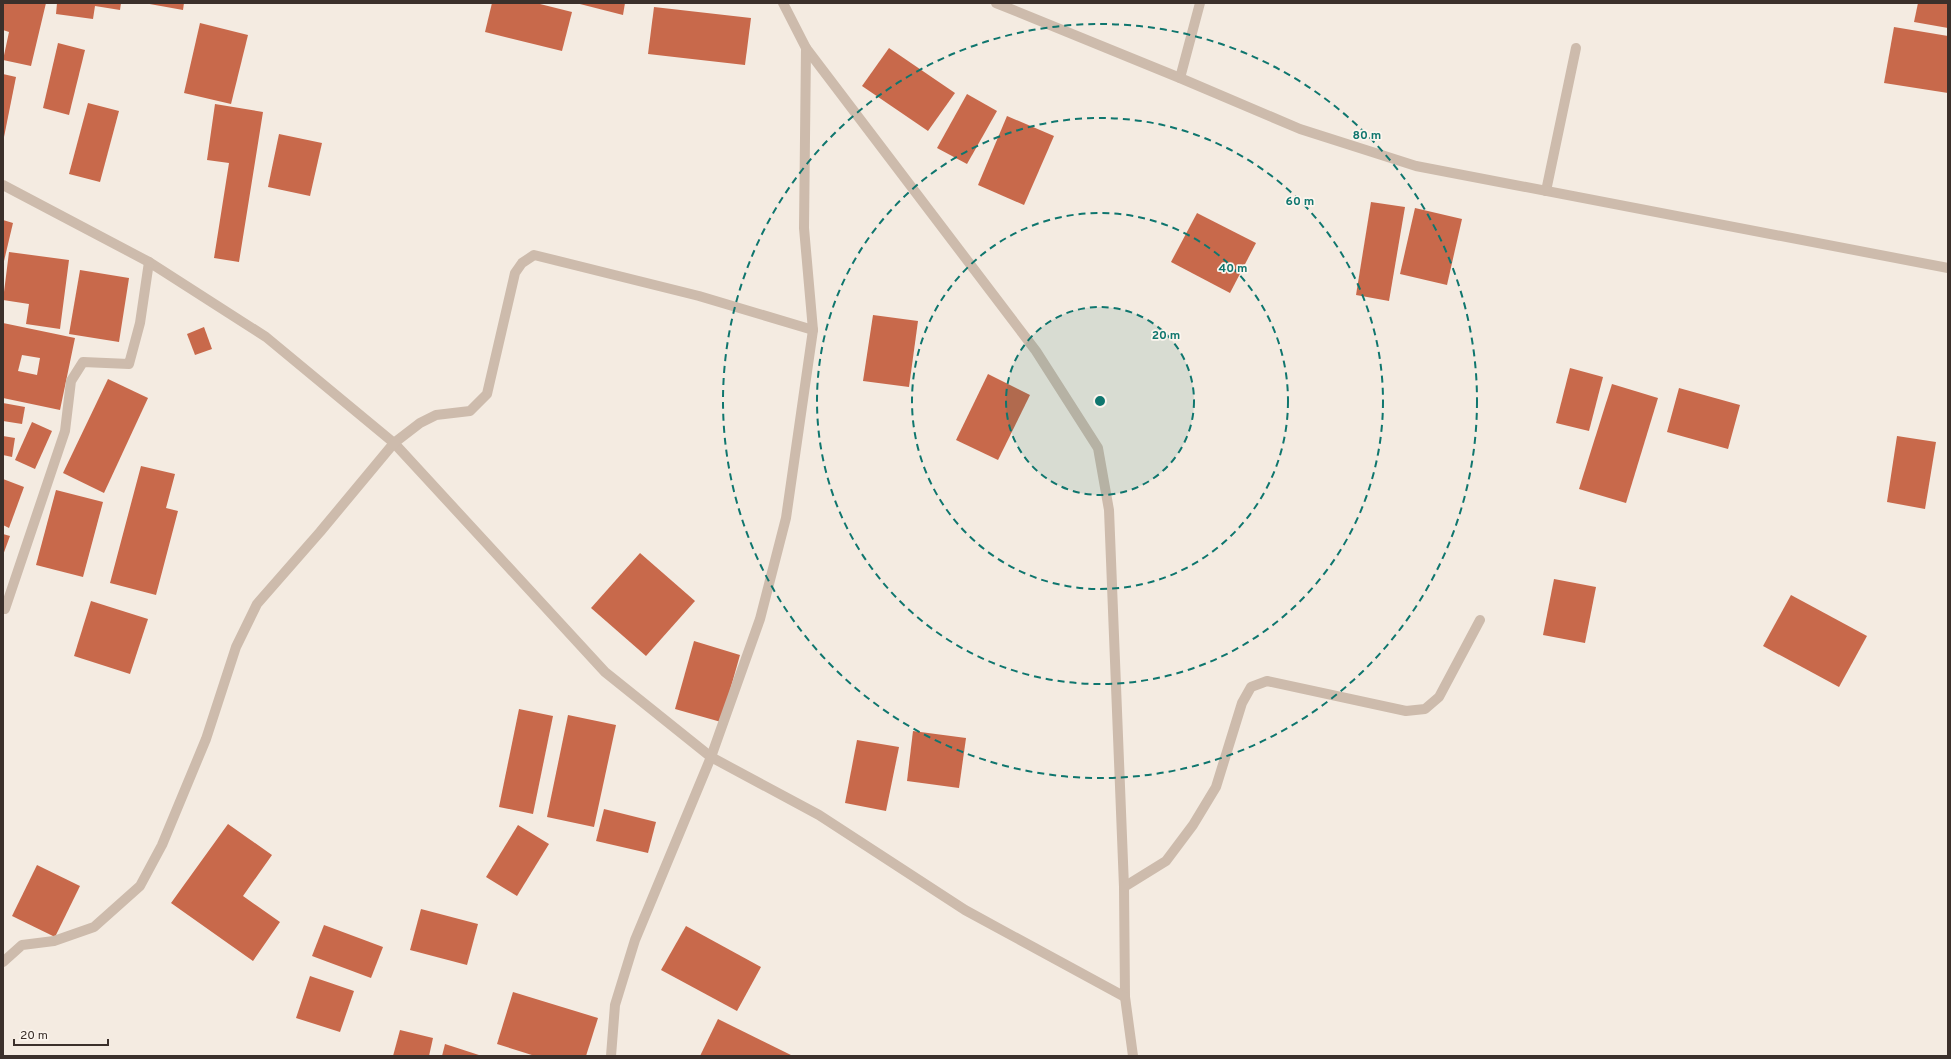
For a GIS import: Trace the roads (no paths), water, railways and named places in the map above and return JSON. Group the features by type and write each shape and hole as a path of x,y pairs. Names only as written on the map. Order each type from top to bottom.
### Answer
{"street":[{"path":"783,3 806,48 1036,351 1098,448 1109,510 1124,887 1125,996 1133,1056"},
{"path":"996,3 1300,129 1408,163 1948,268"},
{"path":"1180,78 1200,3"},
{"path":"611,1056 615,1004 635,940 711,757 760,620 786,518 813,330 804,228 806,48"},
{"path":"1546,191 1576,48"},
{"path":"3,185 149,262 266,337 394,443 605,672 711,757 819,815 965,910 1125,996"},
{"path":"3,962 22,944 54,941 94,927 140,886 168,831 206,739 236,646 257,604 320,532 394,443 420,423 436,415 470,411 487,394 515,273 522,263 534,255 699,296 813,330"},
{"path":"5,609 65,431 71,381 83,362 129,364 140,323 149,262"},
{"path":"1124,887 1166,861 1193,825 1216,787 1242,703 1251,687 1267,681 1406,711 1424,709 1439,697 1480,620"}]}
